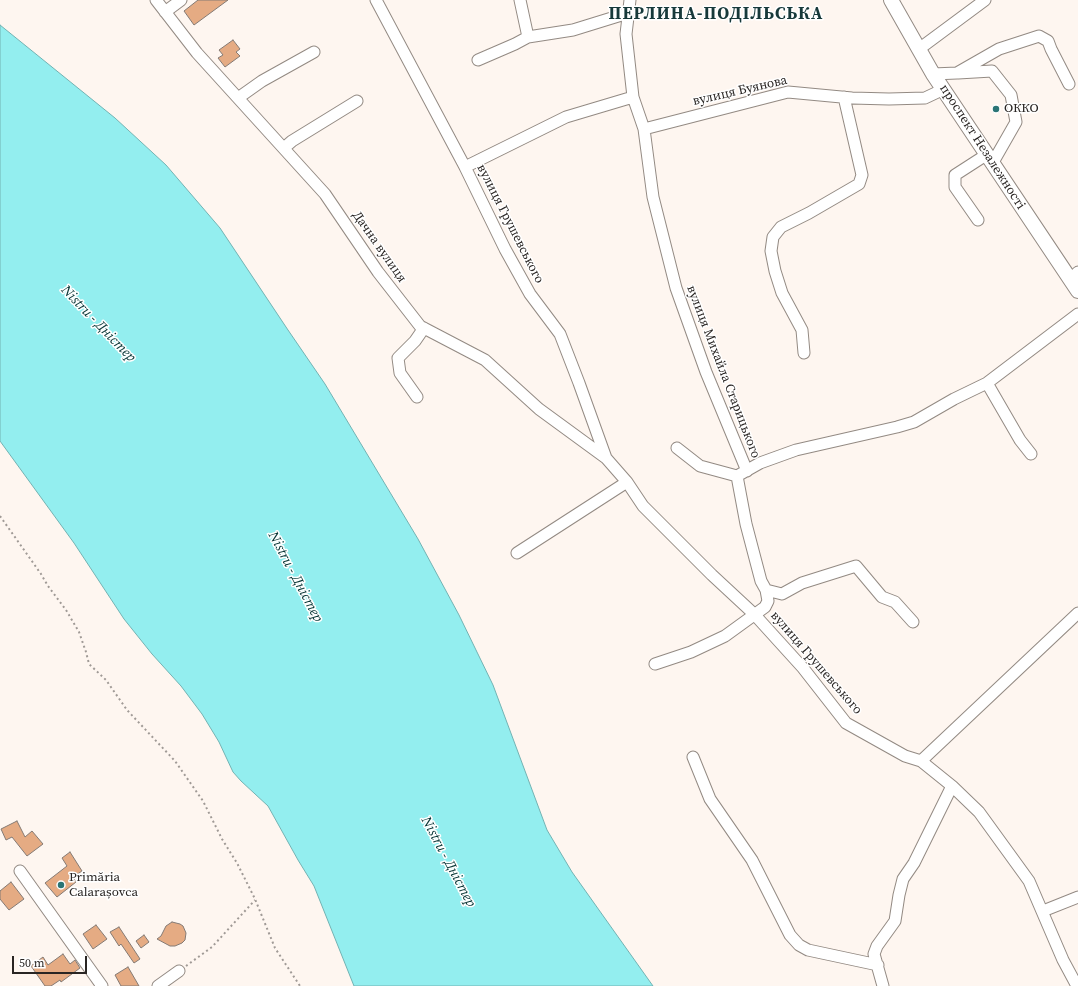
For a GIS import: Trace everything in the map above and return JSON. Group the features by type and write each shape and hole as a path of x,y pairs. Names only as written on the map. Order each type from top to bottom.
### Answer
{"main road":[{"name":"проспект Незалежності","path":"891,0 933,74 944,88 989,159 1075,281"}],"street":[{"name":"Дачна вулиця","path":"156,0 197,53 325,194 378,272 420,326 485,360 539,410 606,458"},
{"path":"165,12 181,0"},
{"name":"вулиця Грушевського","path":"376,0 465,166 505,249 530,294 560,334 606,458 627,482 643,506 712,575 754,614 803,668 846,723 905,756 921,761 952,786 979,812 1029,881 1063,960 1077,986"},
{"path":"520,0 528,37"},
{"name":"вулиця Михайла Старицького","path":"630,0 626,34 633,97 644,129 652,197 676,288 742,474 760,463 796,450 914,422 954,399 987,383 1078,314"},
{"path":"919,49 985,0"},
{"path":"478,60 528,37 573,30 628,13"},
{"path":"957,73 999,49 1039,36 1048,41 1051,50 1069,84"},
{"path":"238,98 262,81 314,52"},
{"path":"933,74 992,71 1011,96 1016,122 989,159 955,175 955,187 978,220"},
{"name":"вулиця Буянова","path":"644,129 788,92 890,99 925,98 944,88"},
{"path":"465,166 566,117 633,97"},
{"path":"804,353 802,330 782,293 775,271 771,251 773,237 781,227 809,213 859,184 862,175 844,97"},
{"path":"284,148 292,141 357,101"},
{"path":"417,397 400,373 398,358 415,341 424,328"},
{"path":"987,383 1020,440 1032,454"},
{"path":"677,448 700,466 742,474 746,524 760,581 766,590"},
{"path":"517,553 627,482"},
{"name":"вулиця Грушевського","path":"754,614 766,607 768,601 766,590 782,594 802,583 856,566 882,597 895,602 913,622"},
{"path":"921,761 1078,613"},
{"path":"655,664 691,652 725,636 754,614"},
{"path":"693,757 710,799 752,860 790,935 799,945 808,950 878,966"},
{"path":"883,986 874,954 877,946 895,922 903,878 914,863 952,786"},
{"path":"20,871 102,986"},
{"path":"1043,911 1078,897"},
{"path":"158,986 179,971"}],"path":[{"path":"0,516 66,610 78,632 89,664 106,680 126,710 175,761 193,785 203,801 222,839 237,863 255,899 275,948 300,986"},
{"path":"179,971 212,947 255,899"}],"water":[{"name":"Nistru - Дністер","path":"0,25 115,118 166,165 220,228 325,384 418,539 459,615 493,685 547,830 572,872 653,986 354,986 314,886 268,806 233,772 219,742 202,714 181,686 152,654 124,619 74,543 0,441"}],"building":[{"path":"198,0 228,0 194,25 184,11"},
{"path":"233,40 240,49 236,52 240,56 225,67 218,58 223,55 219,50"},
{"path":"17,821 25,837 32,831 43,844 27,856 12,837 6,840 1,829"},
{"path":"70,852 82,871 73,877 76,882 57,897 45,883 67,866 62,858"},
{"path":"11,882 24,899 9,910 0,899 0,891"},
{"path":"172,922 183,926 186,933 185,940 175,946 170,946 157,939 161,936 166,926"},
{"path":"96,925 107,939 93,949 83,934"},
{"path":"119,927 140,959 134,963 121,944 119,946 110,932"},
{"path":"144,935 149,942 141,948 136,941"},
{"path":"63,954 70,964 75,960 80,968 61,982 60,980 51,986 45,986 31,966 43,957 48,965"},
{"path":"128,967 139,986 121,986 115,975"}],"place":[{"name":"ОККО","path":"996,109"},
{"name":"Primăria Calarașovca","path":"61,885"}],"district":[{"name":"ПЕРЛИНА-ПОДІЛЬСЬКА","path":"716,15"}]}
